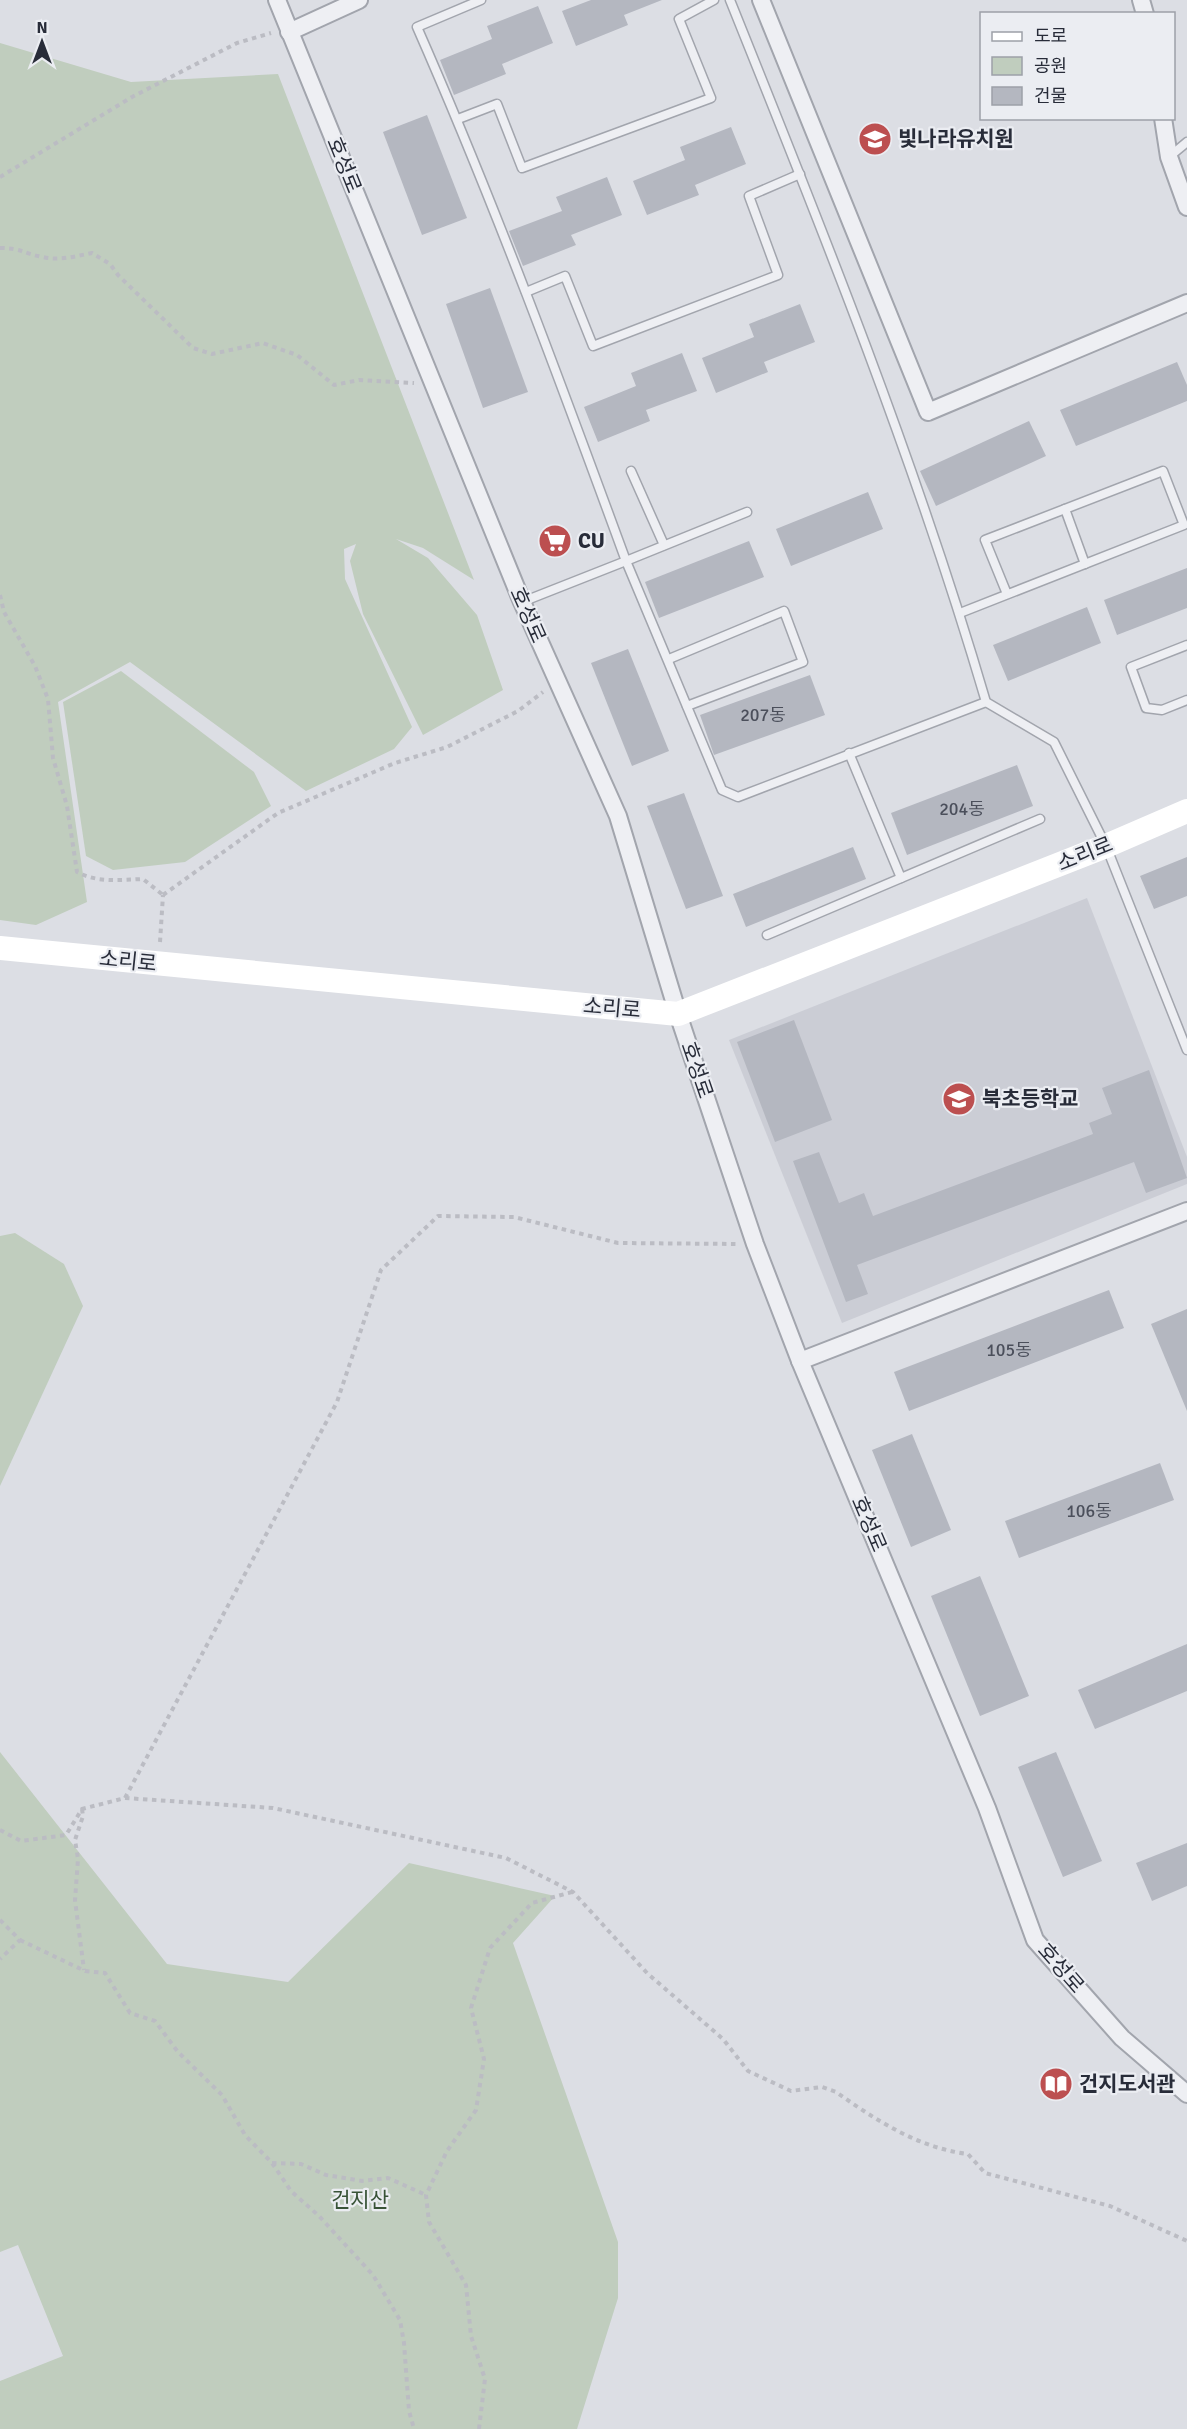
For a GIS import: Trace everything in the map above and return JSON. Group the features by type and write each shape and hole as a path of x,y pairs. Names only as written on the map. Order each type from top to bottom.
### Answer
{"street":[{"name":"호성로","path":"277,0 522,602 618,816 678,1014 755,1244 800,1361 987,1808 1035,1940 1122,2038 1187,2094"},
{"path":"289,32 359,0"},
{"path":"761,0 928,412 1187,303"},
{"path":"1163,120 1169,157 1187,207"},
{"name":"소리로","path":"0,948 678,1014 1106,846 1187,811"},
{"path":"800,1361 1187,1211"}],"lane":[{"path":"481,0 417,27 458,120 526,292 626,561 722,790 738,797 986,702"},
{"path":"458,120 497,104 522,168 711,98 679,19 714,0"},
{"path":"730,0 800,174 942,554 986,702 1054,742 1106,846 1187,1050"},
{"path":"1169,157 1187,142"},
{"path":"526,292 565,276 593,346 778,275 749,196 800,174"},
{"path":"631,471 664,545"},
{"path":"960,613 1184,525 1163,471 985,540 1007,594"},
{"path":"1065,509 1085,564"},
{"path":"522,602 747,512"},
{"path":"669,659 784,610 803,662 687,706"},
{"path":"1187,645 1131,667 1146,708 1162,710 1187,700"},
{"path":"849,753 901,878"},
{"path":"767,935 1040,819"}],"path":[{"path":"0,177 132,97 237,43 262,34 289,32"},
{"path":"0,248 19,248 41,257 60,259 92,253 110,264 118,275 193,348 212,354 263,343 297,355 334,385 359,380 433,384"},
{"path":"0,595 4,612 35,666 48,699 53,758 67,806 77,872 90,878 108,880 142,879 163,895"},
{"path":"163,895 278,813 395,763 447,747 518,711 556,679"},
{"path":"153,964 160,942 163,895"},
{"path":"125,1798 337,1402 381,1270 438,1216 514,1218 618,1243 755,1244"},
{"path":"0,1830 21,1841 66,1835 82,1809 125,1798 273,1808 506,1858 573,1892 647,1972 723,2040 748,2071 791,2091 822,2087 836,2092 916,2141 946,2151 968,2154 985,2173 1110,2206 1187,2241"},
{"path":"82,1809 83,1816 75,1840 78,1859 75,1900 85,1971"},
{"path":"479,2429 485,2379 471,2336 466,2285 429,2222 426,2195 447,2151 476,2110 484,2059 471,2008 490,1948 532,1903 573,1892"},
{"path":"0,1920 20,1940 85,1971 105,1973 130,2013 155,2021 178,2052 222,2095 245,2135 272,2163 291,2192 319,2216 373,2276 400,2320 409,2411 414,2429"},
{"path":"0,1959 20,1940"},
{"path":"272,2163 301,2164 326,2175 362,2181 388,2178 426,2195"}],"shaded area":[{"name":"북초등학교","path":"1087,898 1187,1157 1187,1184 842,1323 729,1040"}],"green space":[{"path":"0,43 131,82 278,74 474,580 423,548 396,539 428,558 477,615 503,690 423,735 363,614 350,561 356,544 344,549 345,579 412,727 394,749 306,791 130,662 58,702 87,902 36,925 0,920"},
{"path":"121,671 254,772 271,806 185,862 113,870 86,856 63,702"},
{"path":"15,1233 64,1264 83,1306 0,1486 0,1236"},
{"name":"건지산","path":"0,1752 167,1964 288,1982 409,1863 555,1896 513,1943 618,2242 618,2298 577,2429 0,2429 0,2381 63,2356 18,2245 0,2252"}],"building":[{"path":"591,0 662,0 624,15 628,25 576,46 562,11"},
{"path":"538,6 553,43 502,64 506,74 454,95 440,60 492,39 487,26"},
{"path":"427,115 467,218 422,235 383,132"},
{"path":"731,127 746,164 695,185 699,195 647,215 633,181 685,160 680,147"},
{"path":"607,177 622,215 571,235 576,245 523,266 509,231 562,211 556,197"},
{"path":"490,288 528,392 483,408 446,304"},
{"path":"800,304 815,342 764,362 768,372 716,393 702,358 754,337 749,324"},
{"path":"682,353 697,391 646,410 650,421 598,442 584,407 636,386 631,373"},
{"path":"1177,362 1187,385 1187,401 1076,446 1060,410"},
{"path":"1029,421 1046,456 936,506 920,471"},
{"path":"868,492 883,529 791,566 776,529"},
{"path":"749,541 764,577 659,618 645,582"},
{"path":"1187,568 1187,608 1117,635 1104,600"},
{"path":"1087,607 1101,643 1008,681 993,645"},
{"path":"628,649 669,751 632,766 591,663"},
{"path":"810,675 825,715 714,755 700,715"},
{"path":"1017,765 1033,806 907,855 891,813"},
{"path":"684,793 723,896 686,909 647,806"},
{"path":"853,847 866,879 746,927 733,894"},
{"path":"1187,857 1187,896 1154,909 1140,876"},
{"path":"794,1020 832,1120 775,1142 737,1042"},
{"path":"1149,1070 1187,1178 1146,1193 1134,1162 857,1265 868,1294 846,1302 793,1161 819,1152 839,1203 864,1193 873,1216 1093,1134 1089,1123 1112,1114 1102,1088"},
{"path":"1109,1290 1124,1328 909,1411 894,1372"},
{"path":"1187,1309 1187,1411 1151,1324"},
{"path":"912,1434 951,1530 911,1547 872,1450"},
{"path":"1160,1463 1174,1500 1019,1558 1005,1521"},
{"path":"980,1576 1029,1696 980,1716 931,1596"},
{"path":"1187,1644 1187,1691 1095,1729 1078,1690"},
{"path":"1056,1752 1102,1861 1063,1877 1018,1767"},
{"path":"1187,1843 1187,1886 1152,1901 1136,1863"}],"place":[{"name":"빛나라유치원","path":"875,139"},
{"name":"CU","path":"555,541"},
{"name":"북초등학교","path":"959,1099"},
{"name":"건지도서관","path":"1056,2084"}]}
